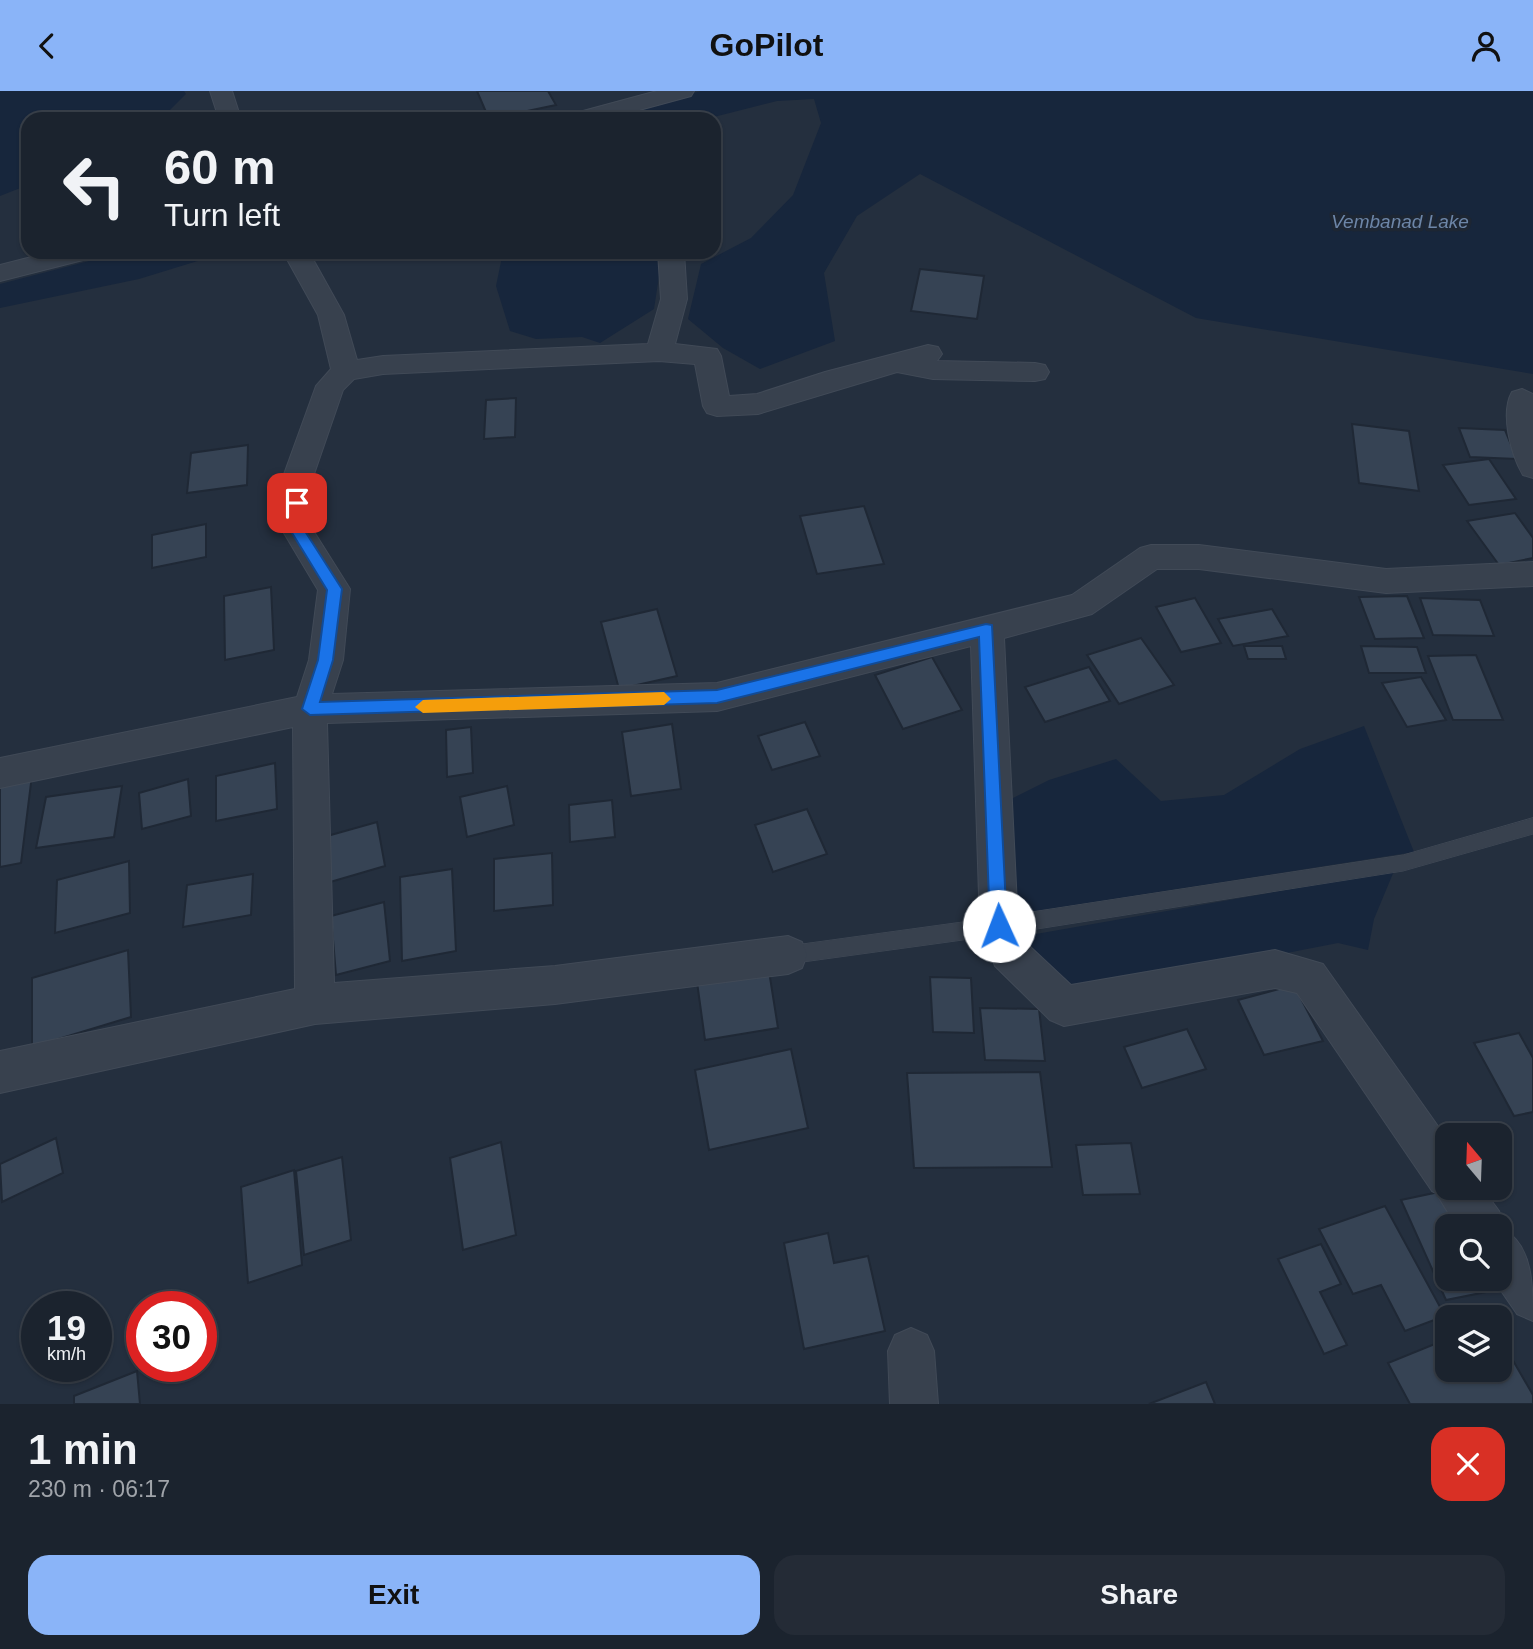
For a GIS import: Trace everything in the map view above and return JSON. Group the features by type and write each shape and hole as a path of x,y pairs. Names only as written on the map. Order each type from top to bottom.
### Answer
{"street":[{"path":"221,91 228,112"},
{"path":"606,112 683,91"},
{"path":"0,273 55,259"},
{"path":"300,259 331,315 346,371"},
{"path":"659,352 674,299 671,259"},
{"path":"314,1004 310,709 326,660 334,589 296,528 298,477 330,386 346,371 383,365 659,352 707,356 717,406 758,404 835,379 914,359 933,370 1035,372"},
{"path":"1522,399 1524,447 1533,467"},
{"path":"0,773 310,709 717,697 1081,605 1151,557 1199,557 1386,582 1533,574"},
{"path":"986,630 999,926 1009,953 1064,1006 1275,969 1309,977 1435,1160"},
{"path":"0,1072 314,1004 555,985 788,955"},
{"path":"1512,1268 1533,1298"},
{"path":"911,1351 914,1404"}],"lane":[{"path":"788,955 999,926 1402,863 1533,826"}],"water":[{"path":"0,91 184,91 186,94 168,112 21,112 21,188 0,196"},
{"name":"Vembanad Lake","path":"701,91 1533,91 1533,374 1196,318 920,174 857,216 824,273 835,341 760,369 723,348 688,319 701,264 711,259 721,259 721,254 751,238 793,195 821,123 814,99 777,101 721,115 721,112 625,112"},
{"path":"97,259 204,259 139,279 0,308 0,284"},
{"path":"502,259 659,259 661,263 654,309 600,343 582,337 536,339 510,331 496,286"},
{"path":"1364,726 1414,852 1017,914 1003,803 1049,780 1116,759 1161,801 1224,795 1300,749"},
{"path":"1394,871 1374,919 1368,950 1338,943 1072,995 1019,937"}],"building":[{"path":"477,91 548,91 556,105 522,112 486,112"},
{"path":"920,269 984,276 977,319 911,311"},
{"path":"516,398 515,437 484,439 486,400"},
{"path":"1352,424 1409,431 1419,491 1359,483"},
{"path":"1459,428 1505,430 1517,459 1470,457"},
{"path":"248,445 247,485 187,493 191,453"},
{"path":"1489,459 1516,499 1469,505 1443,465"},
{"path":"864,506 884,564 817,574 800,516"},
{"path":"1515,513 1533,538 1533,558 1499,565 1467,521"},
{"path":"206,524 206,557 152,568 152,535"},
{"path":"271,587 274,650 225,660 224,596"},
{"path":"1407,596 1424,638 1375,639 1359,597"},
{"path":"1195,598 1221,643 1181,652 1156,607"},
{"path":"1420,598 1480,600 1494,636 1433,635"},
{"path":"657,609 677,676 619,689 601,622"},
{"path":"1272,609 1288,636 1233,646 1218,619"},
{"path":"1141,638 1174,685 1119,704 1087,655"},
{"path":"1244,646 1282,646 1286,659 1248,659"},
{"path":"1361,646 1417,647 1426,673 1369,673"},
{"path":"1476,655 1503,720 1453,720 1428,656"},
{"path":"932,657 962,710 903,729 875,675"},
{"path":"1089,667 1110,701 1045,722 1025,687"},
{"path":"1421,677 1446,720 1407,727 1382,683"},
{"path":"805,722 820,756 772,770 758,736"},
{"path":"672,724 681,789 631,796 622,732"},
{"path":"471,727 473,773 447,777 446,730"},
{"path":"275,763 277,809 216,821 216,776"},
{"path":"32,775 21,863 0,867 0,781"},
{"path":"188,779 191,816 142,829 139,793"},
{"path":"122,786 114,837 36,848 46,797"},
{"path":"507,786 514,825 467,837 460,797"},
{"path":"612,800 615,837 570,842 569,805"},
{"path":"807,809 827,854 773,872 755,825"},
{"path":"377,822 385,866 320,885 313,840"},
{"path":"552,853 553,905 494,911 494,859"},
{"path":"129,861 130,913 55,933 57,880"},
{"path":"452,869 456,951 402,961 400,877"},
{"path":"253,874 251,915 183,927 187,885"},
{"path":"384,902 390,961 336,975 331,916"},
{"path":"128,950 131,1017 32,1047 32,978"},
{"path":"769,971 778,1028 705,1040 697,982"},
{"path":"930,977 971,978 974,1033 933,1032"},
{"path":"1294,985 1323,1041 1264,1055 1238,1000"},
{"path":"980,1008 1039,1009 1045,1061 985,1060"},
{"path":"1187,1029 1206,1069 1142,1088 1124,1047"},
{"path":"1519,1033 1533,1058 1533,1112 1514,1116 1474,1043"},
{"path":"791,1049 808,1128 709,1150 695,1070"},
{"path":"1040,1072 1052,1167 914,1168 907,1073"},
{"path":"56,1138 63,1173 2,1202 0,1164"},
{"path":"501,1142 516,1235 463,1250 450,1158"},
{"path":"1131,1143 1140,1194 1083,1195 1076,1145"},
{"path":"342,1157 351,1240 304,1255 296,1171"},
{"path":"294,1170 302,1265 248,1283 241,1187"},
{"path":"1435,1193 1435,1201 1443,1201 1449,1214 1435,1214 1435,1276 1401,1200"},
{"path":"1385,1206 1439,1305 1435,1305 1435,1320 1405,1331 1381,1285 1353,1294 1319,1229"},
{"path":"828,1233 834,1263 868,1256 885,1331 804,1349 784,1243"},
{"path":"1321,1244 1341,1284 1320,1292 1347,1345 1324,1354 1278,1259"},
{"path":"1442,1291 1486,1292 1446,1300"},
{"path":"1435,1344 1435,1382 1512,1382 1512,1359 1533,1395 1533,1404 1410,1404 1388,1363"},
{"path":"126,1375 126,1382 138,1382 140,1404 74,1404 74,1396"},
{"path":"1206,1382 1215,1404 1149,1404"}],"slow traffic":[{"path":"423,707 664,699"}],"route":[{"path":"297,503 296,528 334,589 326,660 310,709 717,697 986,630 999,926"}]}
